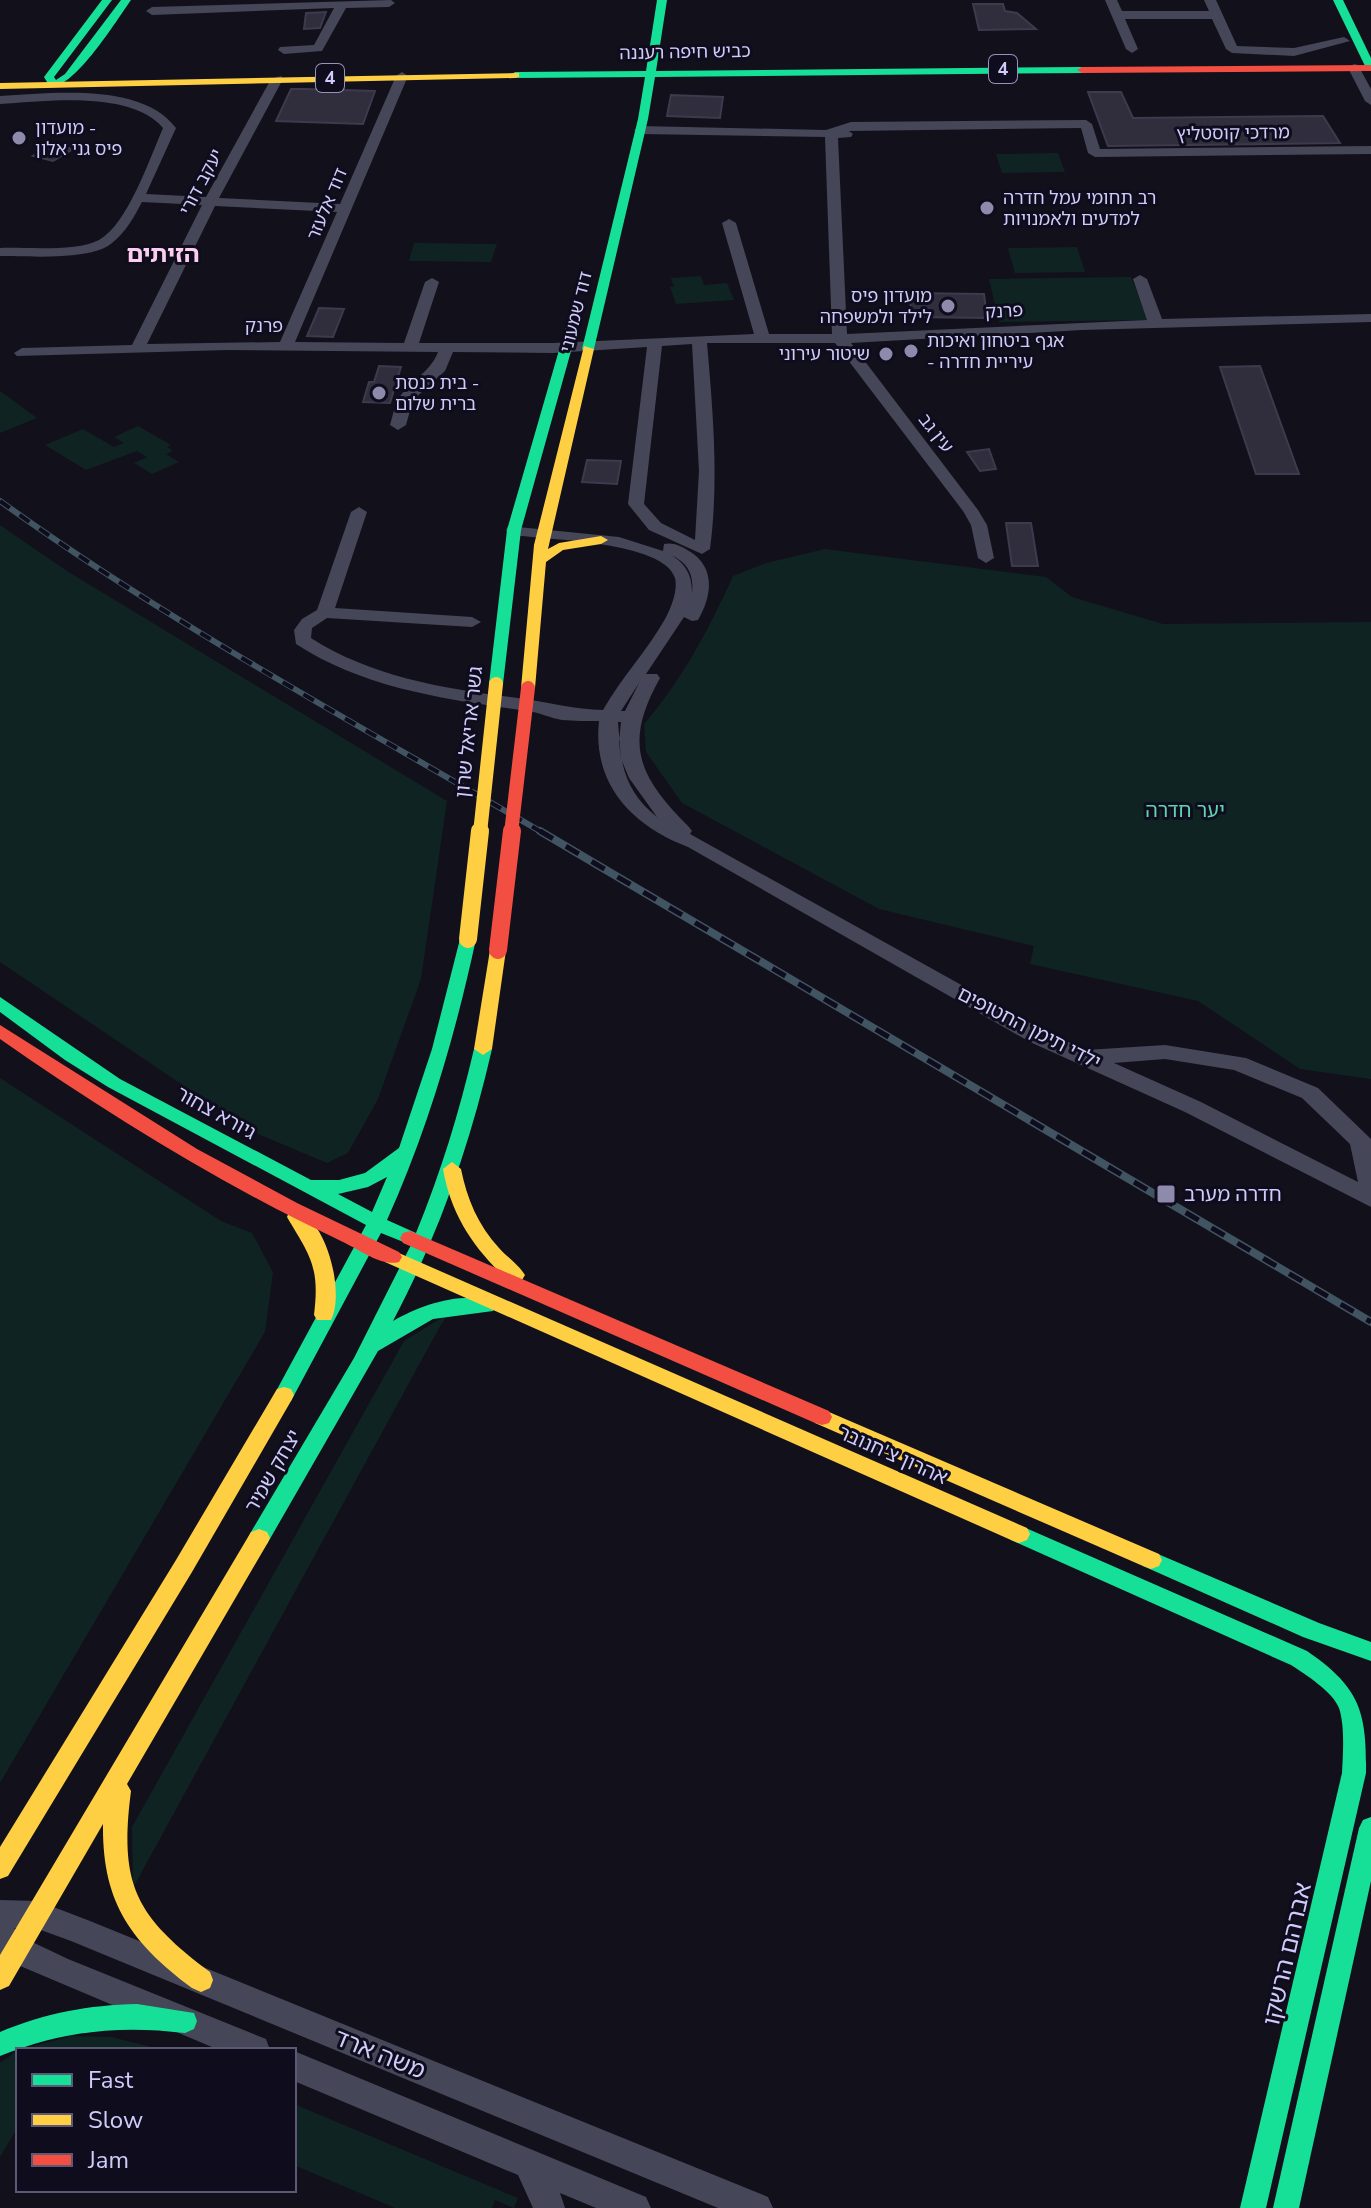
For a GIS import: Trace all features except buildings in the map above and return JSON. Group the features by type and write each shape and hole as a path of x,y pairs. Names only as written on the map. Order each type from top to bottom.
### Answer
{"main road":[{"path":"63,75 107,0"},
{"path":"63,75 126,0"},
{"path":"644,68 647,0"},
{"path":"604,201 662,0"},
{"path":"1325,0 1362,57"},
{"path":"1338,0 1362,57"},
{"path":"1291,64 1333,51 1362,57"},
{"path":"644,68 667,55 692,68"},
{"name":"כביש חיפה רעננה","path":"0,78 607,66 627,61 644,68 692,68 1291,64 1362,57"},
{"path":"1291,64 1340,75 1368,96"},
{"name":"כביש חיפה רעננה","path":"0,86 63,75 277,79 543,74 620,79 644,68"},
{"name":"דוד שמעוני","path":"539,561 640,130 644,68"},
{"name":"דוד שמעוני","path":"514,530 578,306"},
{"path":"551,503 554,512 564,519 601,536"},
{"name":"גשר אריאל שרון","path":"468,939 514,530"},
{"path":"539,561 550,551 601,536"},
{"name":"יצחק שמיר","path":"0,1978 9,1942 38,1915 368,1353 422,1243 452,1169 480,1067 498,950 539,561"},
{"name":"יצחק שמיר","path":"0,1868 190,1558 318,1336 365,1247 409,1143 444,1042 468,939"},
{"name":"גיורא צחור","path":"0,1003 71,1056 114,1083 294,1181 422,1243"},
{"path":"0,1031 63,1079 116,1113 365,1247 410,1266"},
{"path":"294,1181 333,1189 357,1186 389,1168 409,1143"},
{"path":"452,1169 458,1206 478,1239 508,1269 546,1297"},
{"path":"266,1194 308,1229 325,1261 327,1297 318,1336"},
{"name":"אהרון צ'חנובר","path":"422,1243 1296,1624 1371,1652"},
{"name":"אהרון צ'חנובר","path":"410,1266 1299,1658 1328,1678 1360,1728 1371,1737"},
{"path":"368,1353 390,1332 425,1311 459,1305 510,1310"},
{"name":"אברהם הרשקו","path":"1253,2208 1353,1781 1355,1740 1347,1706 1358,1669"},
{"path":"126,1765 113,1818 110,1850 114,1879 140,1929 159,1950 201,1980"},
{"path":"1286,2208 1371,1828"},
{"path":"0,2044 61,2021 96,2015 129,2014 185,2021"}],"street":[{"path":"1111,0 1132,49"},
{"path":"1210,0 1232,49 1362,57 1368,96"},
{"path":"152,11 344,2 389,3"},
{"path":"284,50 318,48 344,2"},
{"path":"1117,15 1217,15"},
{"name":"דוד אלעזר","path":"286,346 402,76"},
{"name":"יעקב דורי","path":"138,347 211,200 277,79"},
{"path":"0,100 85,98 119,101 161,115 170,128 138,198 114,235 105,243 82,250 0,252"},
{"path":"640,130 831,132 840,339"},
{"name":"מרדכי קוסטליץ","path":"831,132 860,135 1088,130 1095,153 1371,150"},
{"path":"138,198 345,208"},
{"path":"729,223 763,339"},
{"path":"1140,279 1156,323"},
{"path":"410,346 432,282"},
{"name":"פרנק","path":"22,353 138,347 508,347 699,339 840,339 1156,323 1371,318"},
{"path":"648,342 636,504 640,515 654,526 702,549 706,522 707,434 699,339"},
{"name":"עין גב","path":"840,339 970,510 979,525 986,558"},
{"path":"398,425 406,399 440,368 448,346"},
{"path":"359,512 325,613 303,629 302,640 370,673 434,691 547,708 562,714 617,714 682,607 687,586 681,571 658,554 601,536 514,530"},
{"path":"325,613 472,622"},
{"name":"ילדי תימן החטופים","path":"617,714 607,731 611,762 618,783 628,801 663,832 695,843 1038,1037 1193,1107 1371,1199"},
{"path":"1082,1057 1165,1052 1238,1063 1310,1093 1361,1141 1371,1192"},
{"name":"משה ארד","path":"0,1914 38,1915 757,2208"},
{"path":"9,1942 250,2048"},
{"name":"משה ארד","path":"296,2067 635,2208"},
{"path":"529,2164 540,2181 549,2208"},
{"path":"611,2208 635,2208"}],"green space":[{"path":"1058,153 1065,172 1002,173 996,154"},
{"path":"414,243 497,244 491,262 409,261"},
{"path":"1077,247 1085,272 1015,273 1008,248"},
{"path":"701,276 704,285 727,283 734,300 676,304 670,287 674,287 671,278"},
{"path":"1131,277 1148,320 999,322 989,279"},
{"path":"0,391 37,418 0,433"},
{"path":"138,426 171,445 167,447 173,451 166,454 179,462 152,474 134,463 147,457 137,451 86,470 45,445 83,429 114,447 124,443 114,437"},
{"path":"0,525 67,571 447,801 421,979 378,1099 348,1153 327,1163 251,1131 0,962"},
{"name":"יער חדרה","path":"825,549 1046,577 1072,597 1163,624 1371,622 1371,1079 1300,1069 1198,1001 1030,964 1034,946 879,909 682,803 646,752 644,724 671,690 694,653 733,576 766,563"},
{"path":"0,1078 221,1221 252,1233 273,1272 265,1332 0,1783"},
{"path":"448,1314 133,1888 132,1827 404,1341"},
{"path":"71,2036 111,2037 156,2048 26,2048"},
{"path":"16,2051 16,2130 0,2157 0,2063"},
{"path":"296,2105 518,2198 514,2208 495,2200 492,2208 395,2208 296,2166"}],"railway":[{"path":"0,501 199,632 543,833"},
{"path":"540,831 1371,1322"}],"traffic: fast":[{"path":"107,0 49,77 54,85 69,76 126,0"},
{"path":"588,349 643,119 662,0"},
{"path":"1338,0 1371,68"},
{"path":"515,75 1082,70"},
{"path":"496,684 514,530 574,319"},
{"path":"284,1395 349,1278 405,1156 441,1049 468,939"},
{"path":"0,1003 71,1056 114,1083 410,1238"},
{"path":"259,1538 361,1363 422,1242 468,1115 483,1049"},
{"path":"313,1186 339,1187 362,1182 382,1172 401,1154"},
{"path":"378,1343 402,1325 428,1313 455,1307 486,1306"},
{"path":"1019,1534 1299,1658 1328,1678 1346,1701"},
{"path":"1151,1560 1311,1630 1371,1652"},
{"path":"1253,2208 1354,1773 1355,1740 1349,1711"},
{"path":"1286,2208 1371,1828"},
{"path":"0,2044 45,2027 91,2018 137,2016 185,2021"}],"traffic: slow":[{"path":"0,86 515,75"},
{"path":"528,688 541,545 588,349"},
{"path":"539,561 559,547 601,540"},
{"path":"468,939 496,684"},
{"path":"483,1049 498,950"},
{"path":"452,1169 460,1200 473,1228 492,1253 515,1275"},
{"path":"296,1217 313,1239 322,1263 326,1287 324,1315"},
{"path":"392,1257 1019,1534"},
{"path":"0,1868 284,1395"},
{"path":"822,1417 1151,1560"},
{"path":"0,1978 259,1538"},
{"path":"119,1791 115,1852 118,1877 126,1900 154,1941 201,1980"}],"traffic: jam":[{"path":"1082,70 1371,68"},
{"path":"498,950 528,688"},
{"path":"0,1031 142,1125 240,1181 392,1257"},
{"path":"410,1238 822,1417"}],"place":[{"name":"מועדון - פיס גני אלון","path":"19,138"},
{"name":"רב תחומי עמל חדרה למדעים ולאמנויות","path":"987,208"},
{"name":"מועדון פיס לילד ולמשפחה","path":"948,306"},
{"name":"אגף ביטחון ואיכות - עיריית חדרה","path":"911,351"},
{"name":"שיטור עירוני","path":"886,354"},
{"name":"בית כנסת - ברית שלום","path":"379,393"},
{"name":"חדרה מערב","path":"1166,1194"}],"district":[{"name":"הזיתים","path":"163,254"}]}
